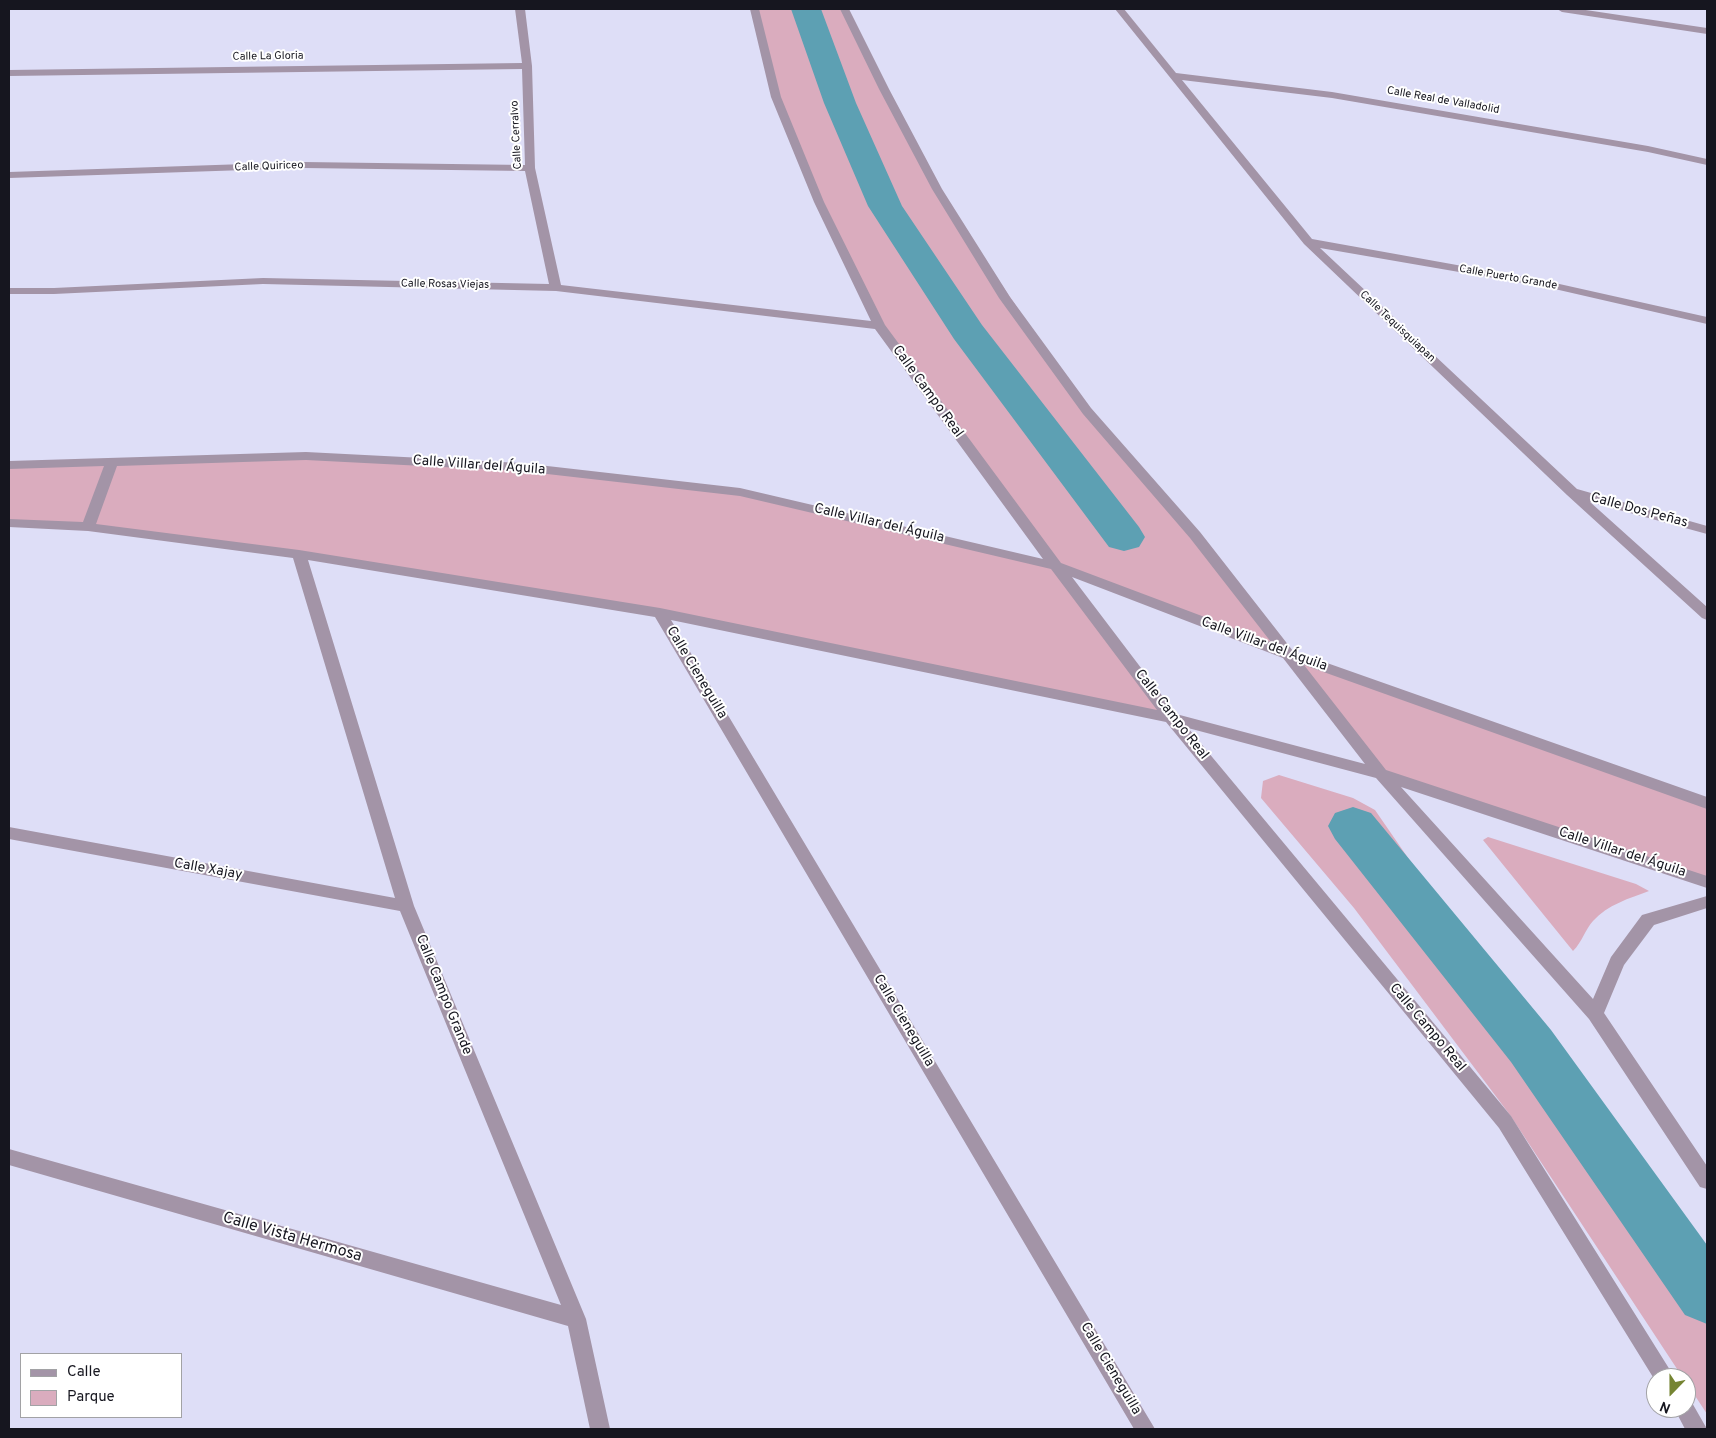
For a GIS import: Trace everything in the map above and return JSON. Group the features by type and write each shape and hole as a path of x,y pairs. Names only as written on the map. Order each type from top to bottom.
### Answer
{"street":[{"name":"Calle Cerralvo","path":"520,9 527,66 530,168 556,288"},
{"name":"Calle Campo Real","path":"755,9 776,97 819,202 879,326 1171,718 1505,1122 1659,1368"},
{"path":"845,9 937,189 1005,298 1087,411 1194,535 1290,655 1381,774 1595,1014 1707,1181"},
{"name":"Calle Tequisquiapan","path":"1119,9 1308,242 1572,492 1707,615"},
{"path":"1562,9 1707,31"},
{"name":"Calle La Gloria","path":"9,73 527,66"},
{"name":"Calle Real de Valladolid","path":"1173,76 1332,95 1638,147 1707,162"},
{"name":"Calle Quiriceo","path":"9,175 304,165 530,168"},
{"name":"Calle Puerto Grande","path":"1308,242 1546,284 1707,320"},
{"name":"Calle Rosas Viejas","path":"9,291 54,291 263,281 556,288 879,326"},
{"name":"Calle Villar del Águila","path":"9,465 306,456 521,467 740,492 1056,566 1290,655 1707,803"},
{"path":"88,527 112,461"},
{"name":"Calle Dos Peñas","path":"1572,492 1707,530"},
{"name":"Calle Villar del Águila","path":"9,523 88,527 300,554 660,613 1171,718 1381,774 1707,882"},
{"name":"Calle Campo Grande","path":"300,554 406,906 576,1319 600,1429"},
{"name":"Calle Cieneguilla","path":"660,613 1145,1429"},
{"name":"Calle Xajay","path":"9,834 406,906"},
{"path":"1595,1014 1617,962 1648,920 1707,902"},
{"name":"Calle Vista Hermosa","path":"9,1157 576,1319"},
{"path":"1690,1418 1697,1429"}],"green space":[{"path":"755,9 845,9 884,89 937,189 1087,411 1290,655 1057,567 1171,718 660,613 299,554 88,527 9,523 9,465 306,456 521,467 740,492 1055,566 879,326 776,97"},
{"path":"1290,655 1707,803 1707,882 1381,774"},
{"path":"1279,775 1353,798 1375,810 1435,897 1707,1261 1707,1414 1696,1397 1696,1368 1676,1368 1510,1115 1354,908 1261,798 1263,781"},
{"path":"1488,837 1636,884 1649,891 1619,903 1599,915 1590,924 1573,951 1483,840"}],"waterway":[{"path":"806,9 840,103 885,206 967,331 1124,537"},
{"path":"1353,826 1531,1046 1707,1295"}]}
